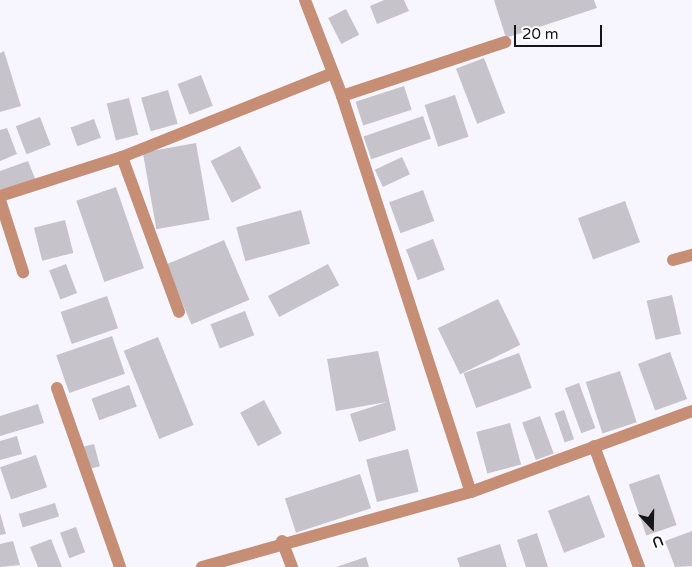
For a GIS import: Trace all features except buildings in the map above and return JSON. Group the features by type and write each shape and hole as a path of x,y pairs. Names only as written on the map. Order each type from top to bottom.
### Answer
{"street":[{"path":"305,0 342,96 471,492"},
{"path":"342,96 505,42"},
{"path":"23,272 0,198 122,157 333,73"},
{"path":"122,157 179,312"},
{"path":"673,260 692,255"},
{"path":"57,388 120,567"},
{"path":"202,567 282,541 471,492 692,411"},
{"path":"594,446 639,567"},
{"path":"282,541 292,567"}]}
